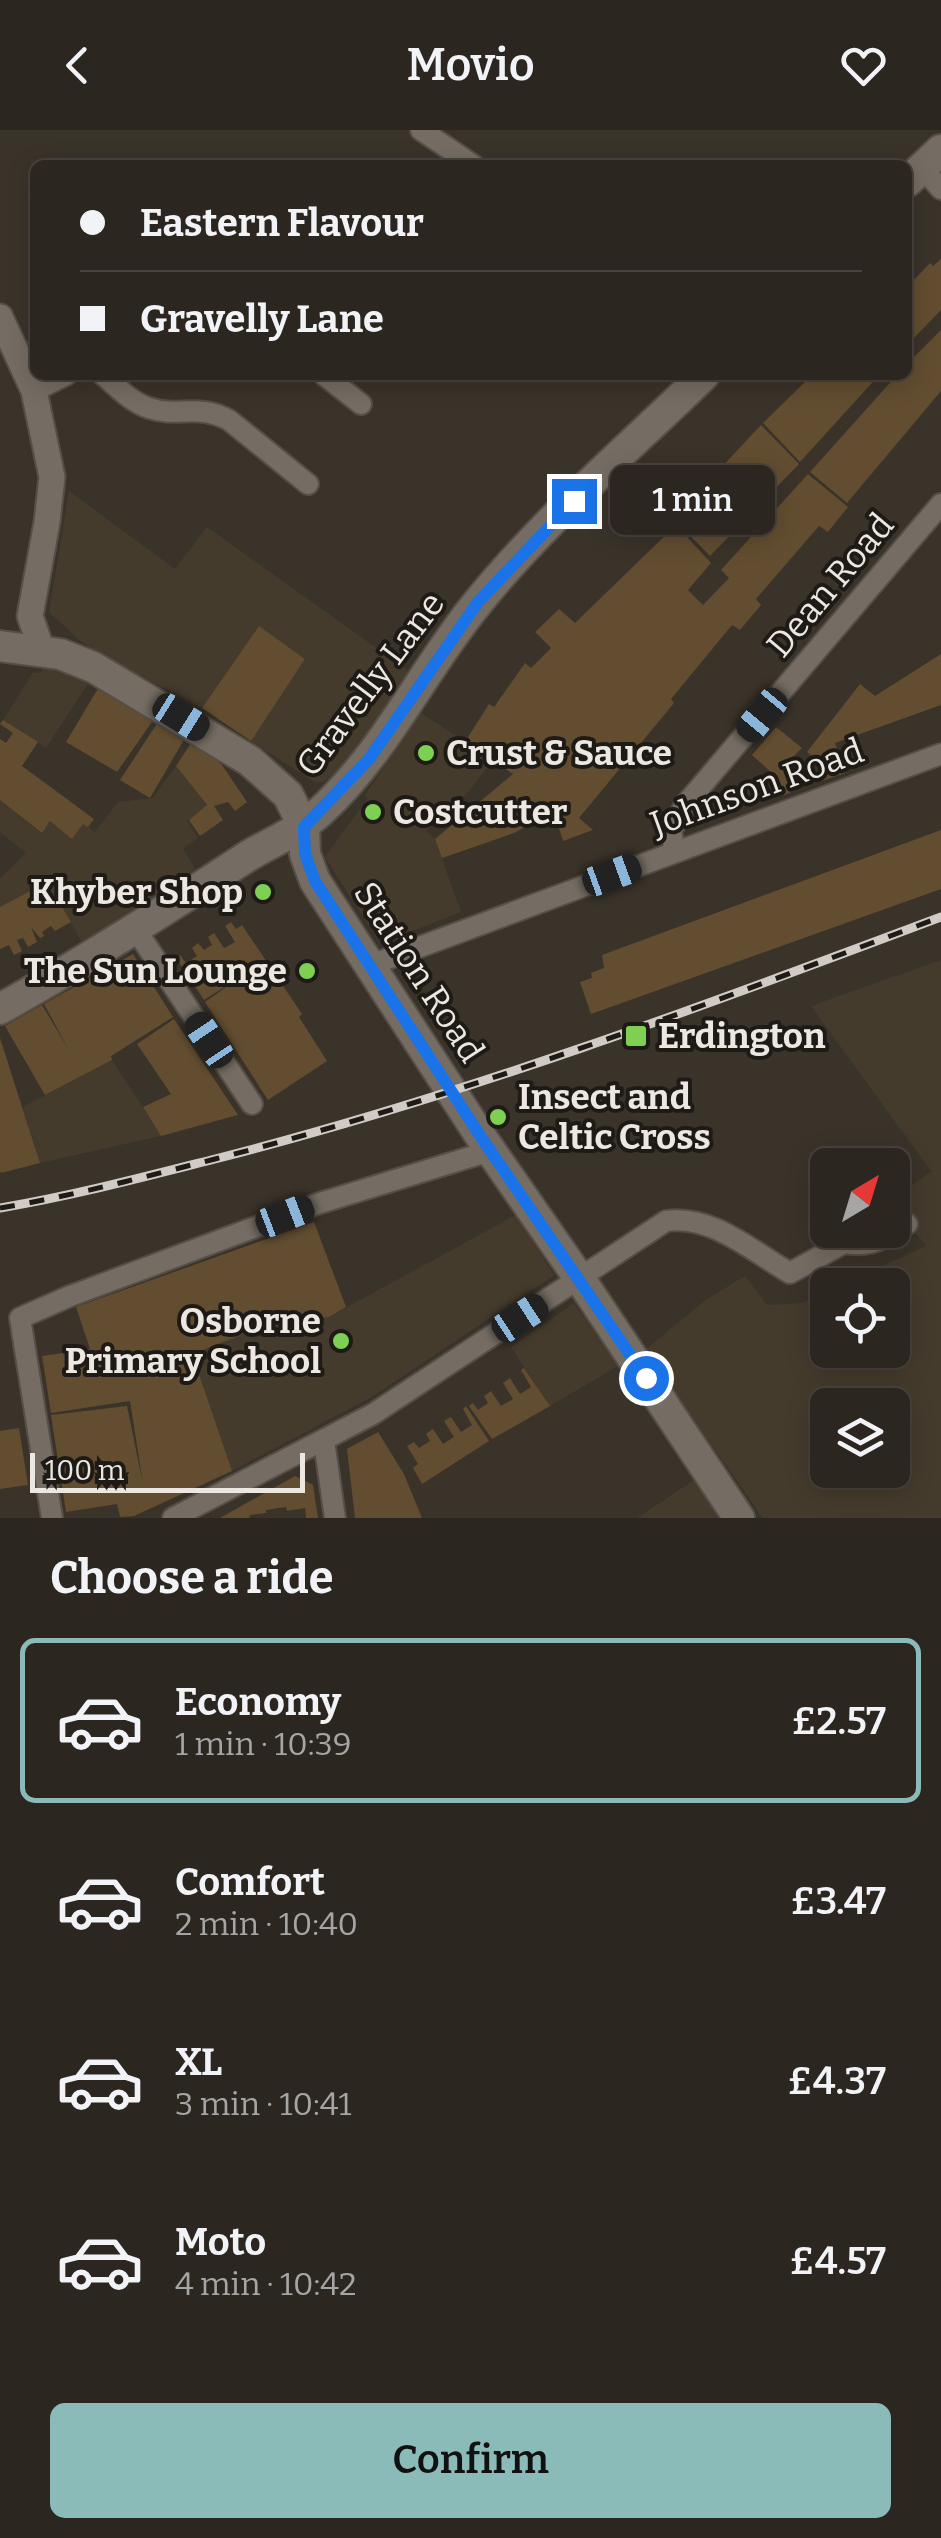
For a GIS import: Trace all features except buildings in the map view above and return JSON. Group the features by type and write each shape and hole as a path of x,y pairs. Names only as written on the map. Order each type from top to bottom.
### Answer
{"main road":[{"name":"Gravelly Lane","path":"0,1009 136,930 258,850 304,827 369,759 478,602 548,526 699,380"},
{"name":"Station Road","path":"0,646 42,651 80,661 105,673 250,761 288,795 304,827 305,854 315,881 490,1151 739,1518"}],"street":[{"path":"421,130 466,160"},
{"path":"0,318 34,391 52,478 30,616 42,651"},
{"path":"34,391 56,380"},
{"path":"109,380 151,409 195,409 229,420 308,484"},
{"path":"330,380 361,404"},
{"name":"Dean Road","path":"676,852 671,831 686,806 941,504"},
{"name":"Johnson Road","path":"371,965 941,754"},
{"path":"136,930 252,1104"},
{"path":"52,1518 20,1318 320,1203 490,1151"},
{"path":"173,1518 373,1414 666,1221 701,1221 790,1274 835,1248"},
{"path":"324,1441 336,1518"}],"shaded area":[{"path":"941,259 941,310 912,340 912,282 930,263 933,266"},
{"path":"941,330 941,391 847,503 810,472 893,380 912,380 912,359"},
{"path":"807,380 874,380 800,462 763,423"},
{"path":"761,425 799,464 710,556 665,510 710,466 717,472"},
{"path":"808,474 848,507 828,532 819,526 756,599 761,605 740,630 732,625 671,699 674,703 579,818 593,830 563,841 554,812 514,833 442,858 435,839 513,774 465,742 489,704 494,707 525,663 531,668 551,648 535,632 559,609 575,623 676,525 711,563 688,590 703,605 729,578 721,570"},
{"path":"69,491 175,569 207,527 410,672 336,772 316,783 251,741 305,659 259,626 202,708 102,656 49,612"},
{"path":"259,626 305,659 251,741 202,708"},
{"path":"941,654 941,705 835,743 845,773 822,781 815,759 807,752 860,684 875,696"},
{"path":"45,666 89,682 46,748 3,720 33,672 40,673"},
{"path":"99,687 154,719 117,772 66,742"},
{"path":"421,713 493,760 466,795 426,831 435,839 461,912 384,942 376,937 325,857 368,798 365,795"},
{"path":"3,720 38,742 22,766 94,819 88,827 83,824 72,839 50,821 42,833 0,800 0,739 6,743 13,733 0,724"},
{"path":"158,722 185,738 150,798 120,780"},
{"path":"776,727 802,748 783,767 794,791 784,795 773,774 752,755"},
{"path":"193,740 222,765 247,802 235,811 228,802 214,806 223,820 200,836 189,820 207,805 176,766"},
{"path":"176,766 207,806 187,821 198,838 183,848 195,869 82,942 56,897 0,907 0,878 26,853 0,832 0,800 41,833 50,821 83,823 95,832 118,802 153,798"},
{"path":"941,830 941,889 591,1014 580,982 604,968 602,955"},
{"path":"42,885 56,897 71,922 55,931 51,926 40,938 31,927 37,942 28,947 23,938 17,940 22,951 14,955 9,945 0,949 0,907"},
{"path":"231,922 236,929 242,925 302,1014 299,1017 327,1061 268,1100 205,1002 240,977 204,1000 176,958 180,955 186,963 197,956 192,948 198,943 204,950 212,945 208,937 214,933 224,948 235,942 225,926"},
{"path":"133,954 173,1017 111,1056 112,1060 45,1095 5,1026 42,1005 69,1050 44,1004"},
{"path":"941,960 941,1518 763,1518 645,1350 707,1299 745,1276 767,1305 810,1299 810,1368 910,1368 910,1268 878,1268 926,1246 910,1227 910,1187 931,1171 811,1006"},
{"path":"174,1019 238,1115 161,1136 143,1107 171,1094 137,1044"},
{"path":"0,1038 40,1163 1,1173 0,1171"},
{"path":"112,1060 161,1136 40,1163 23,1107"},
{"name":"Osborne Primary School","path":"516,1215 554,1275 370,1398 232,1471 191,1353 259,1328 329,1317"},
{"path":"314,1222 346,1307 329,1317 259,1328 192,1354 232,1471 134,1516 120,1517 117,1504 66,1512 51,1415 127,1406 143,1484 130,1401 51,1413 42,1356 90,1349 76,1307"},
{"path":"574,1303 618,1366 550,1406 511,1347"},
{"path":"524,1368 550,1406 492,1439 469,1406 473,1403 478,1410 488,1403 484,1396 491,1391 501,1406 513,1399 503,1383 510,1378 520,1394 531,1387 521,1370"},
{"path":"466,1406 489,1441 422,1484 413,1468 418,1464 407,1446 414,1442 419,1448 430,1441 426,1434 433,1429 443,1444 454,1437 444,1421 451,1417 461,1432 472,1425 463,1409"},
{"path":"19,1428 28,1485 0,1489 0,1431"},
{"path":"378,1432 404,1474 422,1518 355,1518 347,1449"},
{"path":"295,1476 313,1485 318,1518 306,1518 305,1508 287,1511 286,1507 249,1518 220,1518"},
{"path":"694,1480 719,1518 637,1518"}],"railway":[{"path":"0,1208 162,1173 399,1107 671,1017 941,917"}],"place":[{"name":"Crust & Sauce","path":"426,753"},
{"name":"Costcutter","path":"373,812"},
{"name":"Khyber Shop","path":"263,892"},
{"name":"The Sun Lounge","path":"307,971"},
{"name":"Erdington","path":"636,1036"},
{"name":"Insect and Celtic Cross","path":"498,1117"},
{"name":"Osborne Primary School","path":"341,1341"}],"route":[{"path":"574,501 478,602 369,759 304,827 305,854 315,881 441,1077 646,1378"}]}
